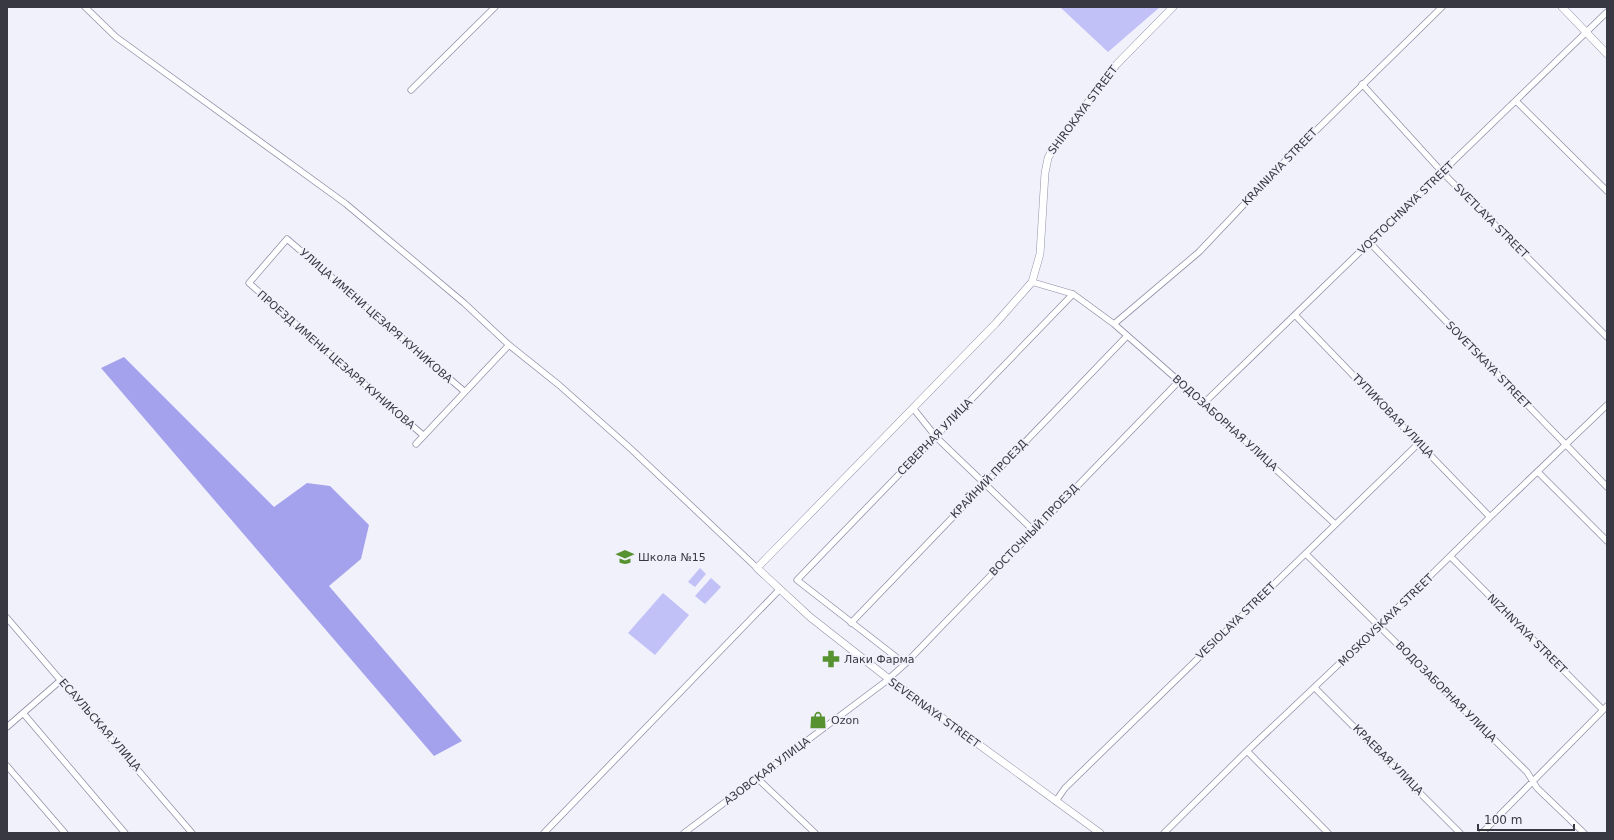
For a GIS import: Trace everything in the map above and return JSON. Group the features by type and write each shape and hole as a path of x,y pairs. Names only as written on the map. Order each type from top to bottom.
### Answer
{"street":[{"path":"85,7 116,38 346,204 464,303 509,346 559,385 651,468 757,568 996,323 1032,282"},
{"path":"410,90 495,7"},
{"name":"SHIROKAYA STREET","path":"1032,282 1040,254 1045,173 1048,158 1053,148 1116,65 1172,7"},
{"name":"KRAINIAYA STREET","path":"1114,324 1198,252 1286,160 1442,7"},
{"path":"1562,7 1607,54"},
{"name":"VOSTOCHNAYA STREET","path":"1204,403 1296,316 1607,12"},
{"name":"SVETLAYA STREET","path":"1362,84 1442,172 1607,337"},
{"path":"1516,101 1607,191"},
{"name":"УЛИЦА ИМЕНИ ЦЕЗАРЯ КУНИКОВА","path":"249,283 287,239 465,392"},
{"name":"SOVETSKAYA STREET","path":"1370,243 1607,487"},
{"name":"ВОДОЗАБОРНАЯ УЛИЦА","path":"1032,282 1073,294 1114,324 1179,380 1335,524"},
{"name":"ПРОЕЗД ИМЕНИ ЦЕЗАРЯ КУНИКОВА","path":"249,283 424,436"},
{"name":"СЕВЕРНАЯ УЛИЦА","path":"851,623 797,580 1073,294"},
{"name":"ТУПИКОВАЯ УЛИЦА","path":"1296,316 1490,517"},
{"name":"КРАЙНИЙ ПРОЕЗД","path":"851,623 1128,336"},
{"path":"416,444 509,346"},
{"name":"ВОСТОЧНЫЙ ПРОЕЗД","path":"888,679 905,664 1179,380"},
{"name":"MOSKOVSKAYA STREET","path":"1164,833 1451,557 1490,517 1607,406"},
{"path":"913,408 936,437 1034,531"},
{"name":"VESIOLAYA STREET","path":"1056,801 1064,788 1306,554 1418,443"},
{"path":"1538,472 1607,541"},
{"name":"ВОДОЗАБОРНАЯ УЛИЦА","path":"1306,554 1527,772 1537,788 1584,833"},
{"name":"NIZHNYAYA STREET","path":"1451,557 1605,708"},
{"name":"SEVERNAYA STREET","path":"757,568 810,617 888,679 1100,833"},
{"path":"544,833 780,589"},
{"name":"ЕСАУЛЬСКАЯ УЛИЦА","path":"7,618 192,833"},
{"path":"851,623 905,664"},
{"name":"АЗОВСКАЯ УЛИЦА","path":"684,833 758,779 888,679"},
{"path":"7,727 61,680"},
{"name":"КРАЕВАЯ УЛИЦА","path":"1315,688 1460,833"},
{"path":"1482,833 1605,708"},
{"path":"23,713 125,833"},
{"path":"1247,752 1328,833"},
{"path":"7,766 66,833"},
{"path":"758,779 815,833"},
{"path":"690,828 695,833"}],"shaded area":[{"path":"1060,7 1160,7 1108,52"},
{"path":"124,357 274,507 307,483 330,486 369,525 361,559 329,586 462,741 434,756 101,368"},
{"path":"700,568 706,574 695,587 688,582"},
{"path":"711,578 721,587 705,604 695,596"},
{"path":"663,593 689,615 655,655 628,633"}],"place":[{"name":"Школа №15","path":"625,557"},
{"name":"Лаки Фарма","path":"831,659"},
{"name":"Ozon","path":"818,720"}]}
